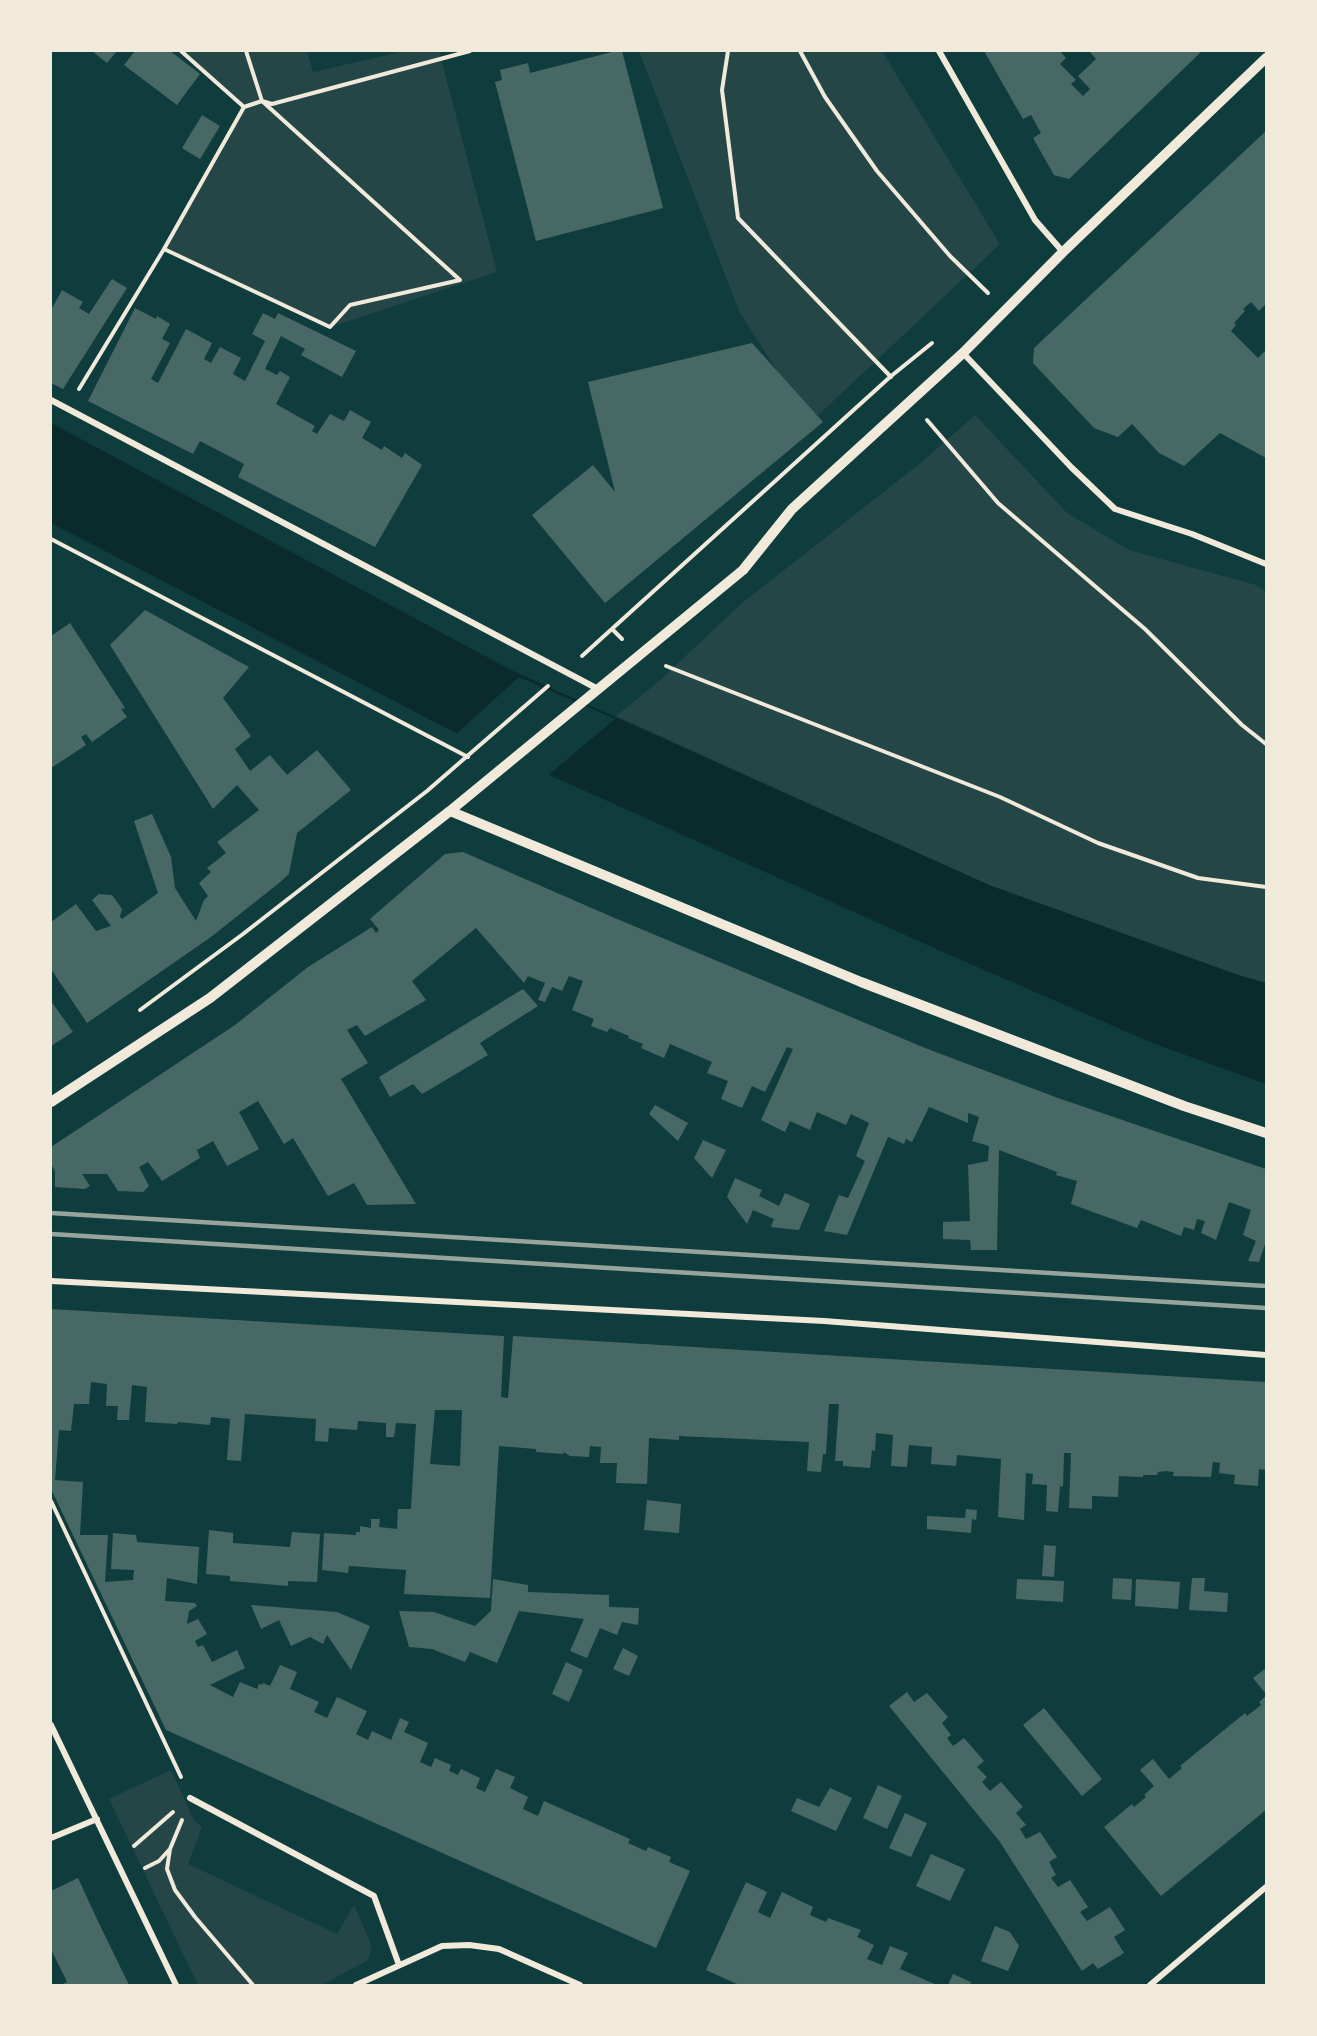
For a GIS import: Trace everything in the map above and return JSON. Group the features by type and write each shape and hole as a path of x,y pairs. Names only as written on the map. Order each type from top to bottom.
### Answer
{"street":[{"path":"939,51 1035,220 1064,252"},
{"path":"51,1102 210,998 450,812 743,570 792,508 912,402 1266,58"},
{"path":"963,353 1114,509 1192,534 1266,564"},
{"path":"51,400 598,690"},
{"path":"450,812 861,982 1173,1102 1266,1133"},
{"path":"51,1281 824,1321 1266,1355"},
{"path":"51,1725 176,1985"},
{"path":"190,1798 374,1896 399,1965"},
{"path":"51,1838 97,1819"},
{"path":"1150,1985 1266,1887"},
{"path":"356,1985 442,1946 469,1945 499,1949 580,1985"}],"path":[{"path":"181,51 244,106"},
{"path":"164,249 330,327 350,305 460,280 262,101 246,51"},
{"path":"67,409 164,249 244,106 262,101 272,104 470,51"},
{"path":"728,51 722,90 738,218 890,377 998,503 1145,628 1242,724 1266,744"},
{"path":"800,51 825,97 877,171 950,256 988,292 980,300"},
{"path":"134,1014 243,934 468,757 890,377 940,337"},
{"path":"51,539 468,757"},
{"path":"639,655 1000,797 1098,843 1198,878 1266,887"},
{"path":"51,1501 190,1798 170,1849 167,1869 175,1890 195,1917 254,1985"},
{"path":"113,1855 137,1845 150,1831 190,1798"},
{"path":"124,1877 159,1861 170,1849"}],"shaded area":[{"path":"181,51 307,51 313,72 405,51 439,51 497,272 330,327 164,249 244,107"},
{"path":"639,51 882,51 1000,244 810,423 739,311"},
{"path":"975,415 1067,513 1129,550 1256,585 1266,591 1266,983 989,885 616,716 658,682 742,603 922,462"},
{"path":"51,423 513,671 989,885 1266,983 1266,1084 1155,1044 952,956 454,732 51,523"},
{"path":"171,1770 194,1820 202,1827 188,1864 337,1934 354,1905 369,1939 371,1949 368,1960 322,1985 198,1985 109,1799"}],"pier":[{"path":"519,677 615,719 546,777 454,736"}],"building":[{"path":"92,51 117,51 107,63"},
{"path":"135,51 170,51 200,74 177,105 124,65"},
{"path":"622,51 663,208 536,241 495,82 502,80 500,70 528,63 530,73"},
{"path":"984,51 1060,51 1066,58 1060,64 1076,80 1071,84 1083,96 1090,89 1078,76 1096,59 1089,51 1202,51 1069,179 1054,175 1033,138 1041,133 1031,115 1023,119"},
{"path":"202,115 220,126 200,159 182,148"},
{"path":"1266,131 1266,304 1259,311 1251,302 1243,309 1245,311 1234,323 1236,325 1231,331 1258,358 1266,350 1266,458 1220,433 1184,466 1159,453 1132,424 1118,437 1094,428 1033,363 1034,348"},
{"path":"112,279 127,288 63,389 51,383 51,310 62,290 83,302 79,308 89,314"},
{"path":"135,308 156,319 157,316 170,324 162,339 170,343 151,379 158,383 186,329 212,343 204,359 211,363 220,347 241,358 233,374 245,381 265,341 252,334 263,313 275,319 278,313 356,351 342,377 301,355 305,349 281,336 265,369 277,375 280,371 290,377 276,404 315,426 312,431 317,434 330,414 344,421 350,410 371,422 362,438 382,450 384,446 402,458 405,453 422,465 375,547 238,477 244,464 200,441 193,454 88,401"},
{"path":"752,343 823,422 605,603 532,515 593,465 615,492 588,382"},
{"path":"145,610 249,667 223,698 251,736 235,749 250,771 270,755 287,775 317,750 351,790 297,833 289,874 279,883 211,937 87,1023 51,969 51,922 76,904 96,931 111,926 92,900 99,894 112,895 122,909 120,917 122,919 158,893 134,821 152,814 171,857 175,888 196,921 204,900 208,896 199,883 211,872 207,868 226,853 217,842 259,810 237,785 213,809 110,645"},
{"path":"70,623 125,708 121,709 127,717 92,742 86,734 81,737 86,745 51,768 51,636"},
{"path":"463,852 925,1048 1058,1098 1266,1169 1266,1241 1259,1262 1248,1261 1256,1241 1243,1235 1251,1210 1229,1202 1216,1240 1201,1233 1205,1221 1197,1219 1194,1230 1184,1227 1181,1236 1141,1220 1137,1228 1071,1204 1077,1181 1056,1175 1057,1172 999,1150 997,1250 971,1250 970,1240 943,1239 943,1222 970,1221 968,1165 988,1161 989,1146 972,1141 979,1117 968,1113 968,1123 929,1107 912,1142 906,1139 904,1144 888,1137 847,1235 824,1231 839,1195 848,1198 865,1161 856,1156 869,1123 851,1114 846,1125 817,1112 810,1130 790,1121 785,1132 761,1120 793,1049 787,1047 765,1092 752,1086 742,1108 721,1099 728,1081 707,1073 712,1062 670,1044 664,1058 641,1048 643,1044 628,1038 629,1036 610,1028 607,1032 591,1026 594,1019 572,1010 583,981 569,976 562,991 552,987 545,1002 538,1000 545,983 528,976 524,983 476,928 412,981 426,1000 365,1036 357,1025 347,1030 368,1063 341,1079 416,1204 367,1205 354,1183 328,1196 293,1138 284,1144 258,1101 239,1112 259,1149 227,1166 213,1141 197,1150 200,1158 162,1181 148,1162 139,1167 149,1186 143,1192 118,1191 107,1174 82,1174 90,1186 85,1189 55,1187 51,1147 235,1025 308,967 372,927 376,933 379,930 370,919 445,854"},
{"path":"523,989 538,1006 480,1043 488,1055 422,1094 413,1084 390,1097 379,1077"},
{"path":"51,1001 73,1032 51,1046"},
{"path":"655,1105 688,1123 678,1141 649,1114"},
{"path":"703,1140 726,1150 712,1178 694,1158"},
{"path":"735,1178 762,1190 759,1196 779,1206 785,1193 810,1204 799,1230 771,1227 774,1219 753,1210 747,1224 727,1197"},
{"path":"51,1309 504,1336 501,1397 508,1398 513,1336 1266,1382 1266,1470 1259,1469 1258,1486 1234,1484 1235,1475 1219,1473 1220,1463 1213,1462 1211,1477 1173,1476 1174,1472 1166,1471 1158,1472 1157,1475 1143,1475 1143,1477 1119,1476 1118,1497 1092,1496 1092,1509 1069,1508 1071,1453 1064,1453 1063,1487 1060,1486 1058,1512 1046,1511 1047,1485 1032,1484 1033,1474 1026,1473 1024,1520 998,1517 1001,1459 957,1455 956,1466 931,1464 932,1447 909,1445 907,1467 891,1466 893,1435 876,1433 875,1451 872,1450 870,1468 843,1466 843,1461 835,1461 839,1404 829,1404 826,1454 823,1454 821,1472 807,1471 809,1442 679,1436 679,1440 649,1438 647,1484 616,1483 617,1463 600,1463 601,1447 590,1446 589,1457 570,1456 564,1452 563,1454 536,1452 536,1449 499,1446 490,1598 404,1594 406,1570 349,1566 348,1573 322,1570 324,1533 356,1535 356,1532 360,1532 360,1526 371,1528 371,1519 380,1519 379,1527 397,1529 398,1509 411,1509 416,1424 396,1423 394,1437 386,1437 386,1423 358,1421 357,1430 329,1428 328,1442 315,1441 316,1419 245,1414 241,1461 227,1460 230,1419 211,1417 210,1425 145,1422 147,1387 132,1385 129,1420 117,1420 118,1406 106,1406 107,1384 91,1382 89,1404 74,1404 71,1431 59,1430 55,1480 83,1482 80,1535 108,1535 105,1582 133,1580 134,1570 111,1569 113,1533 136,1535 137,1542 199,1547 197,1584 167,1578 165,1601 195,1603 197,1606 189,1611 187,1624 198,1619 207,1634 195,1641 198,1647 203,1645 212,1662 237,1650 245,1668 210,1685 233,1697 240,1682 257,1689 259,1684 263,1683 270,1686 280,1665 297,1672 290,1689 319,1702 314,1712 327,1718 337,1697 367,1711 356,1734 368,1740 372,1731 391,1740 400,1718 409,1722 404,1732 428,1743 420,1762 431,1767 435,1758 451,1765 449,1771 458,1775 461,1769 480,1778 476,1788 485,1792 496,1769 515,1777 510,1788 528,1797 523,1809 538,1816 544,1801 630,1839 628,1843 646,1851 648,1847 671,1857 669,1862 690,1871 656,1948 166,1730 51,1489","holes":["435,1410 462,1410 460,1466 430,1464"]},
{"path":"647,1500 681,1504 679,1533 644,1530"},
{"path":"966,1509 977,1510 976,1520 972,1519 971,1533 927,1529 927,1516 965,1518"},
{"path":"209,1530 233,1533 233,1543 290,1547 292,1532 320,1534 317,1582 288,1581 288,1586 230,1581 230,1576 206,1574"},
{"path":"1044,1545 1056,1546 1054,1577 1042,1576"},
{"path":"1113,1578 1132,1579 1131,1600 1112,1599"},
{"path":"1192,1578 1205,1578 1204,1591 1228,1593 1227,1612 1189,1610"},
{"path":"493,1579 528,1585 528,1592 609,1595 609,1607 639,1608 638,1625 622,1622 617,1635 600,1628 587,1658 570,1651 584,1619 519,1611 497,1663 470,1652 465,1662 432,1649 409,1647 399,1611 434,1612 475,1626 491,1611"},
{"path":"1017,1579 1064,1581 1063,1602 1016,1599"},
{"path":"1136,1579 1180,1582 1178,1609 1135,1606"},
{"path":"251,1605 337,1612 370,1626 351,1670 327,1635 323,1644 310,1637 291,1646 279,1620 261,1629"},
{"path":"623,1648 638,1656 629,1676 613,1669"},
{"path":"566,1662 583,1670 569,1702 552,1694"},
{"path":"1266,1668 1266,1694 1253,1678"},
{"path":"907,1692 914,1702 927,1693 948,1717 942,1723 951,1735 947,1738 953,1746 964,1738 984,1761 977,1767 987,1777 982,1782 990,1791 1001,1782 1023,1807 1016,1813 1026,1825 1020,1829 1026,1839 1040,1832 1057,1857 1049,1862 1056,1875 1051,1878 1058,1887 1070,1880 1088,1907 1080,1912 1087,1921 1110,1907 1125,1930 1114,1937 1124,1953 1098,1969 1093,1963 1082,1971 1000,1842 889,1706"},
{"path":"1266,1696 1266,1810 1161,1896 1104,1827 1132,1804 1134,1807 1154,1786 1140,1770 1153,1759 1169,1779 1182,1768 1180,1766 1245,1713 1247,1716 1261,1705 1259,1702"},
{"path":"1044,1708 1102,1779 1082,1796 1023,1725"},
{"path":"878,1785 902,1796 887,1829 863,1818"},
{"path":"830,1788 852,1798 836,1831 791,1811 797,1798 819,1807"},
{"path":"905,1813 927,1823 911,1857 889,1848"},
{"path":"931,1854 965,1869 950,1901 916,1886"},
{"path":"78,1878 129,1985 61,1985 67,1982 51,1949 51,1891"},
{"path":"746,1882 767,1892 758,1912 770,1918 782,1892 813,1907 810,1915 826,1922 828,1918 861,1930 857,1937 874,1945 867,1959 882,1965 890,1946 908,1953 900,1969 937,1985 739,1985 706,1970"},
{"path":"995,1926 1010,1932 1019,1946 1008,1971 981,1961"},
{"path":"953,1974 971,1982 970,1985 948,1985"}],"railway":[{"path":"51,1213 1266,1286"},
{"path":"51,1234 1266,1308"}]}
